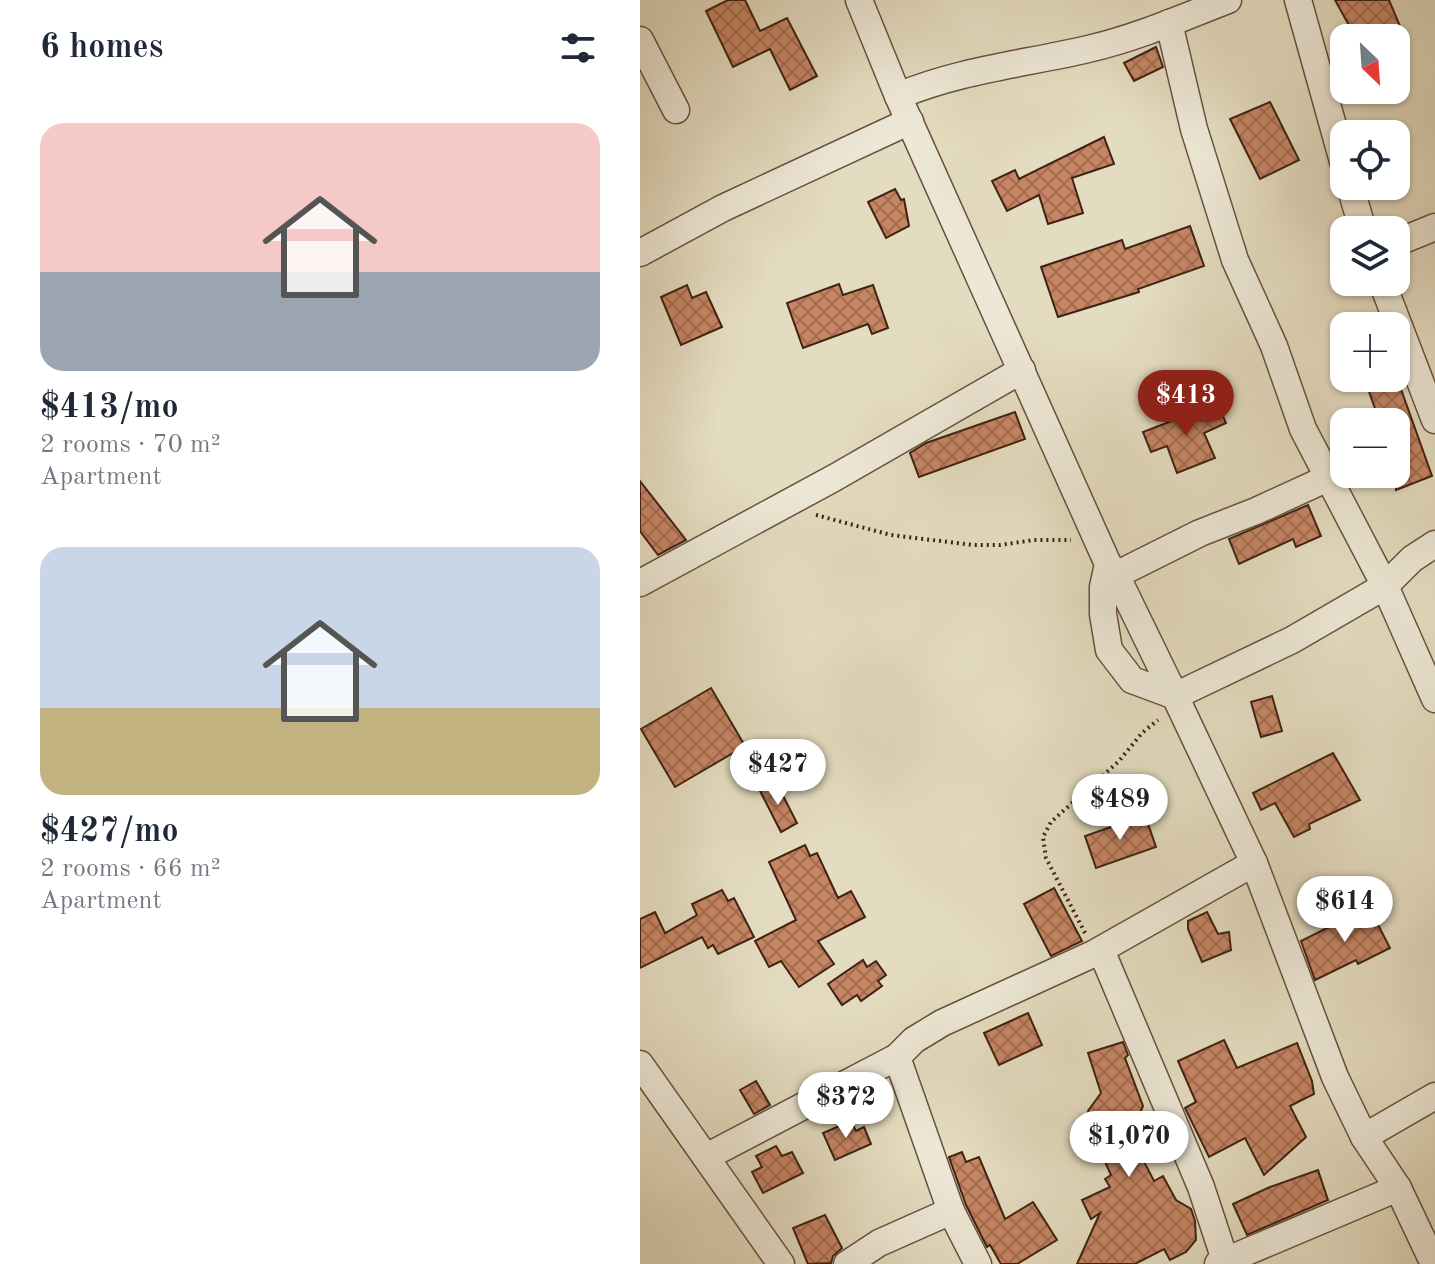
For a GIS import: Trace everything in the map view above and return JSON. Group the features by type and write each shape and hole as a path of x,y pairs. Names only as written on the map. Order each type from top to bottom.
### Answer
{"street":[{"path":"859,0 898,96 1097,539 1254,863 1335,1077 1364,1137 1398,1188 1434,1264"},
{"path":"898,96 966,73 1090,49 1228,0"},
{"path":"1298,0 1331,120"},
{"path":"1169,23 1194,129 1235,260 1274,346 1303,429 1385,586 1435,699"},
{"path":"640,40 676,110"},
{"path":"640,253 723,208 910,121"},
{"path":"1410,237 1435,227"},
{"path":"1387,296 1435,420"},
{"path":"640,583 787,504 1022,370"},
{"path":"1176,699 1132,680 1109,650 1103,614 1103,587 1112,570 1328,478"},
{"path":"1176,699 1292,640 1385,586 1412,559 1435,544"},
{"path":"706,1157 897,1057 914,1040 942,1023 1097,952 1254,863"},
{"path":"1097,952 1201,1187 1222,1262 1398,1188"},
{"path":"897,1057 951,1211 978,1264"},
{"path":"640,1064 781,1264"},
{"path":"1364,1137 1435,1096"},
{"path":"847,1264 879,1243 951,1211"}],"path":[{"path":"787,504 802,512 891,535 973,545 1097,539"},
{"path":"1097,952 1046,858 1043,837 1051,822 1119,761 1176,699"}],"building":[{"path":"728,0 745,0 760,31 787,18 817,76 790,90 770,49 733,67 706,11"},
{"path":"1335,0 1389,0 1399,24 1348,24"},
{"path":"1156,47 1163,67 1134,81 1124,63"},
{"path":"1270,102 1299,160 1260,179 1230,119"},
{"path":"1104,137 1114,164 1072,178 1083,213 1048,224 1039,195 1007,211 992,181 1015,170 1019,179"},
{"path":"895,189 901,200 904,199 909,226 886,238 868,202"},
{"path":"1190,226 1204,266 1138,289 1139,292 1058,317 1041,267 1122,240 1125,249"},
{"path":"839,284 843,295 873,285 888,328 872,334 868,324 803,348 787,303"},
{"path":"687,285 692,298 706,292 722,327 681,345 661,297"},
{"path":"1369,392 1402,392 1408,408 1375,408"},
{"path":"1219,407 1226,423 1204,433 1215,458 1177,473 1167,446 1151,452 1143,432 1197,411 1198,416"},
{"path":"1015,412 1025,439 919,477 910,453 926,443"},
{"path":"1410,415 1432,476 1410,485"},
{"path":"640,481 686,540 658,555 640,531"},
{"path":"1308,505 1321,536 1296,547 1293,539 1239,564 1229,539"},
{"path":"711,688 745,746 675,787 641,729"},
{"path":"1272,696 1282,731 1261,737 1251,702"},
{"path":"1333,753 1360,800 1309,824 1310,829 1294,837 1275,803 1261,810 1253,793"},
{"path":"776,782 797,823 781,832 760,791"},
{"path":"1145,815 1156,847 1096,868 1085,836"},
{"path":"805,845 810,856 817,853 838,898 851,891 865,917 818,941 834,964 799,987 781,961 769,967 755,941 796,920 769,862"},
{"path":"1054,888 1082,941 1051,956 1024,904"},
{"path":"722,890 728,901 734,898 754,937 718,954 713,945 708,948 702,937 640,968 640,919 655,912 665,933 697,915 692,904"},
{"path":"1369,907 1390,948 1315,980 1301,941"},
{"path":"1207,912 1218,934 1229,932 1231,950 1202,962 1188,929 1188,921"},
{"path":"863,960 867,967 876,961 886,975 878,981 882,986 861,1001 857,995 842,1005 828,984"},
{"path":"1028,1013 1042,1045 999,1065 984,1033"},
{"path":"1224,1040 1237,1068 1297,1043 1312,1081 1314,1094 1290,1106 1306,1137 1264,1175 1245,1138 1209,1157 1185,1108 1196,1102 1178,1061"},
{"path":"1123,1042 1128,1055 1125,1058 1143,1106 1137,1120 1125,1125 1154,1181 1163,1176 1176,1200 1191,1209 1196,1240 1186,1252 1170,1260 1164,1249 1135,1264 1077,1264 1100,1213 1091,1219 1082,1200 1110,1187 1105,1179 1111,1175 1088,1111 1101,1093 1088,1053"},
{"path":"756,1081 770,1105 754,1114 740,1090"},
{"path":"851,1121 856,1131 864,1127 871,1144 835,1160 823,1133"},
{"path":"776,1146 782,1156 792,1152 803,1173 763,1193 752,1172 762,1167 756,1156"},
{"path":"962,1152 966,1162 979,1157 1005,1219 1033,1202 1057,1240 1017,1264 1001,1264 990,1245 987,1247 966,1205 949,1157"},
{"path":"1318,1170 1328,1200 1247,1235 1233,1204"},
{"path":"825,1215 842,1248 833,1256 831,1263 808,1264 793,1228"}]}
